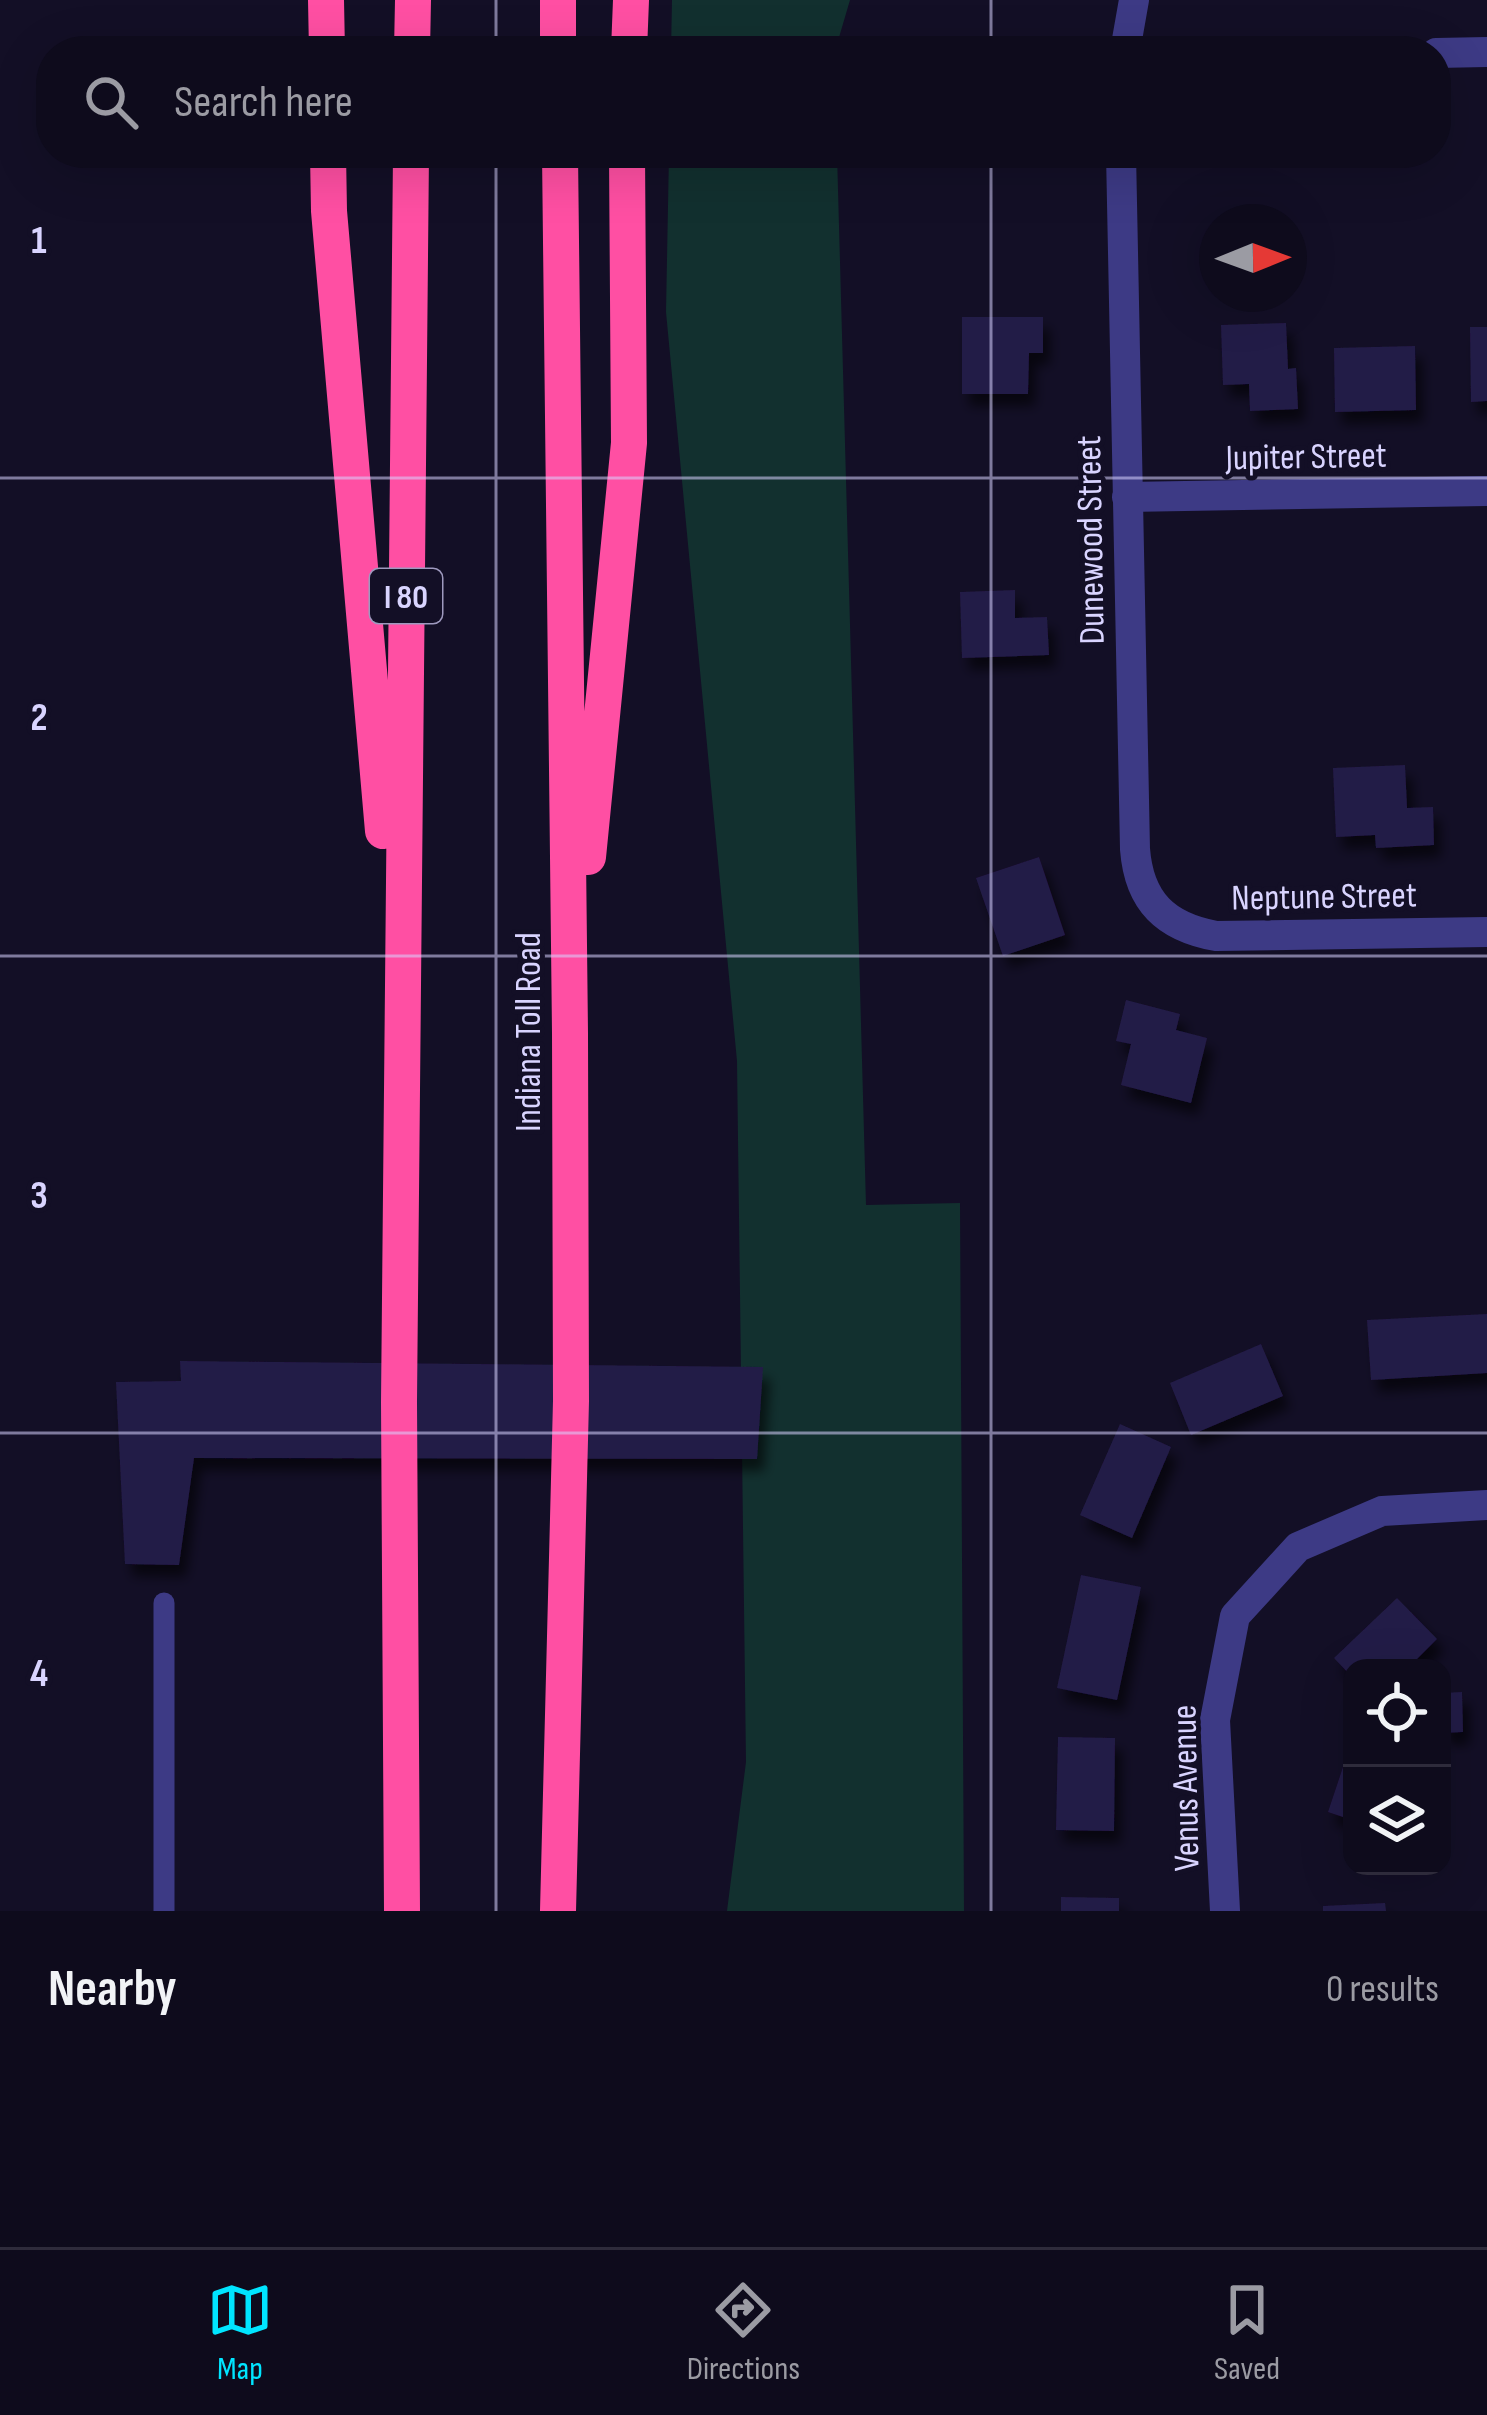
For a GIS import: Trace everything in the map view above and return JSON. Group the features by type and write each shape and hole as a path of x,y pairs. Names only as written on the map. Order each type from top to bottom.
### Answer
{"highway":[{"path":"326,0 327,36"},
{"path":"412,0 412,36"},
{"path":"558,0 558,36"},
{"path":"629,36 631,0"},
{"path":"329,168 401,1040"},
{"name":"I 80","path":"402,1911 399,1425 411,168"},
{"name":"Indiana Toll Road","path":"558,1911 571,1401 560,168"},
{"path":"570,1034 628,443 627,168"}],"street":[{"path":"1128,36 1134,0"},
{"path":"1451,53 1487,52"},
{"name":"Dunewood Street","path":"1121,168 1136,860 1148,896 1165,917"},
{"name":"Jupiter Street","path":"1127,497 1487,491"},
{"name":"Neptune Street","path":"1165,917 1194,932 1228,937 1487,932"},
{"name":"Venus Avenue","path":"1225,1911 1215,1720 1234,1616 1298,1547 1382,1510 1487,1505"}],"lane":[{"path":"164,1603 164,1911"}],"green space":[{"path":"672,0 850,0 839,36 671,36"},
{"path":"669,168 837,168 866,1205 960,1203 964,1911 727,1911 746,1762 737,1061 666,312"}],"building":[{"path":"962,317 1043,317 1043,353 1029,353 1028,394 962,394"},
{"path":"1286,323 1288,369 1296,368 1298,409 1250,411 1249,384 1223,385 1221,325"},
{"path":"1470,327 1487,327 1487,401 1471,402"},
{"path":"1415,346 1416,410 1335,412 1334,348"},
{"path":"1015,590 1015,618 1047,617 1049,655 962,658 960,592"},
{"path":"1405,765 1407,808 1433,807 1434,845 1376,848 1375,835 1336,837 1333,768"},
{"path":"1039,857 1065,935 1003,956 976,878"},
{"path":"1126,1000 1180,1014 1176,1030 1207,1038 1191,1103 1121,1085 1131,1044 1116,1041"},
{"path":"1487,1314 1487,1373 1371,1380 1367,1320"},
{"path":"1261,1344 1283,1396 1191,1435 1170,1383"},
{"path":"180,1361 763,1367 757,1459 194,1458 179,1565 125,1564 116,1382 181,1381"},
{"path":"1120,1424 1171,1447 1132,1538 1080,1515"},
{"path":"1081,1575 1141,1587 1117,1700 1057,1688"},
{"path":"1397,1598 1437,1639 1417,1659 1343,1659 1343,1668 1334,1658"},
{"path":"1462,1692 1463,1732 1451,1733 1451,1693"},
{"path":"1058,1737 1115,1738 1114,1831 1056,1830"},
{"path":"1343,1767 1343,1817 1328,1812"},
{"path":"1061,1897 1119,1898 1119,1911 1061,1911"},
{"path":"1385,1903 1386,1911 1323,1911 1323,1906"}]}
